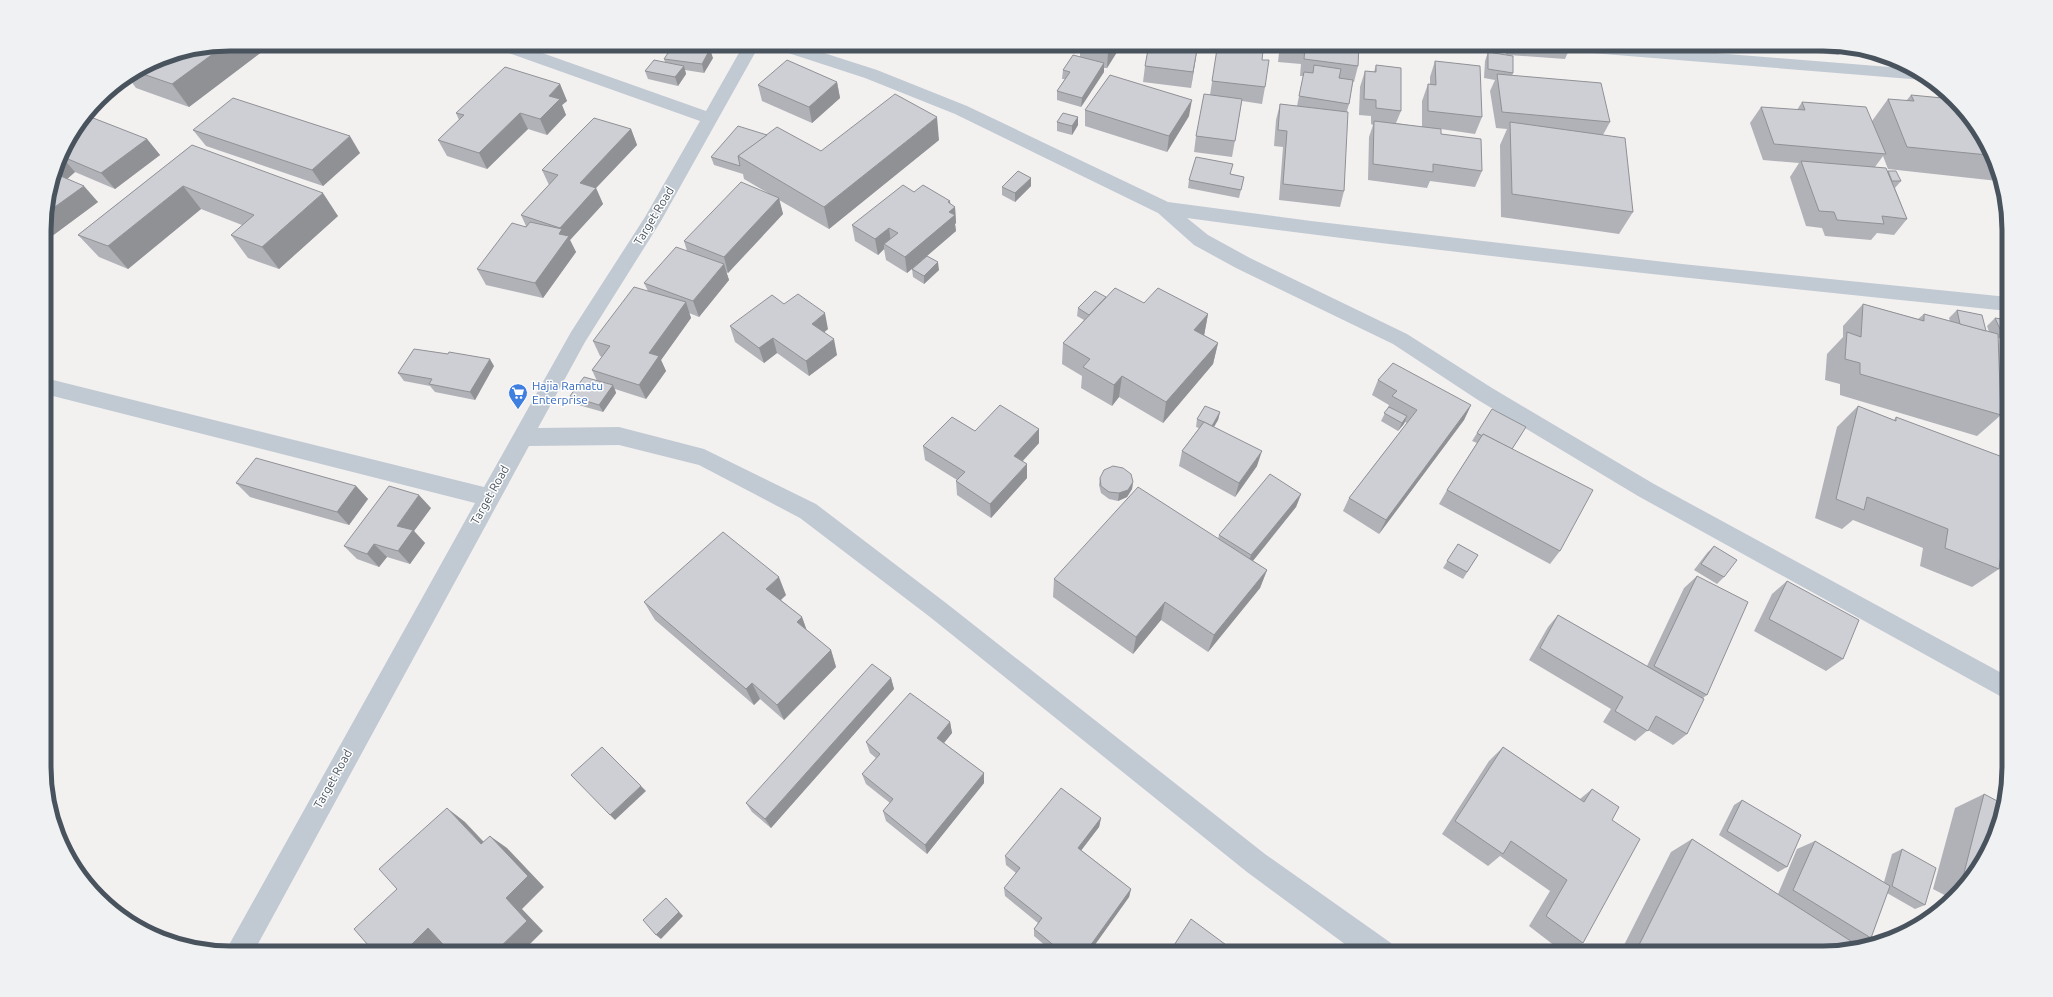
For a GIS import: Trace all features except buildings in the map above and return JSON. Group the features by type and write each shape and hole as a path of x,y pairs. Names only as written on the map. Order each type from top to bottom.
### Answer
{"street":[{"path":"521,51 709,118"},
{"name":"Target Road","path":"242,946 488,497 578,337 652,221 748,51"},
{"path":"800,51 871,74 961,110 1164,208 1201,240 1243,263 1400,339 1485,394 1646,490 2002,686"},
{"path":"1628,51 1910,74"},
{"path":"1164,208 1311,228 1659,268 2002,303"},
{"path":"51,388 488,497"},
{"path":"522,437 619,436 704,458 808,511 938,610 1256,863 1372,946"}],"place":[{"name":"Hajia Ramatu Enterprise","path":"518,410"}]}
